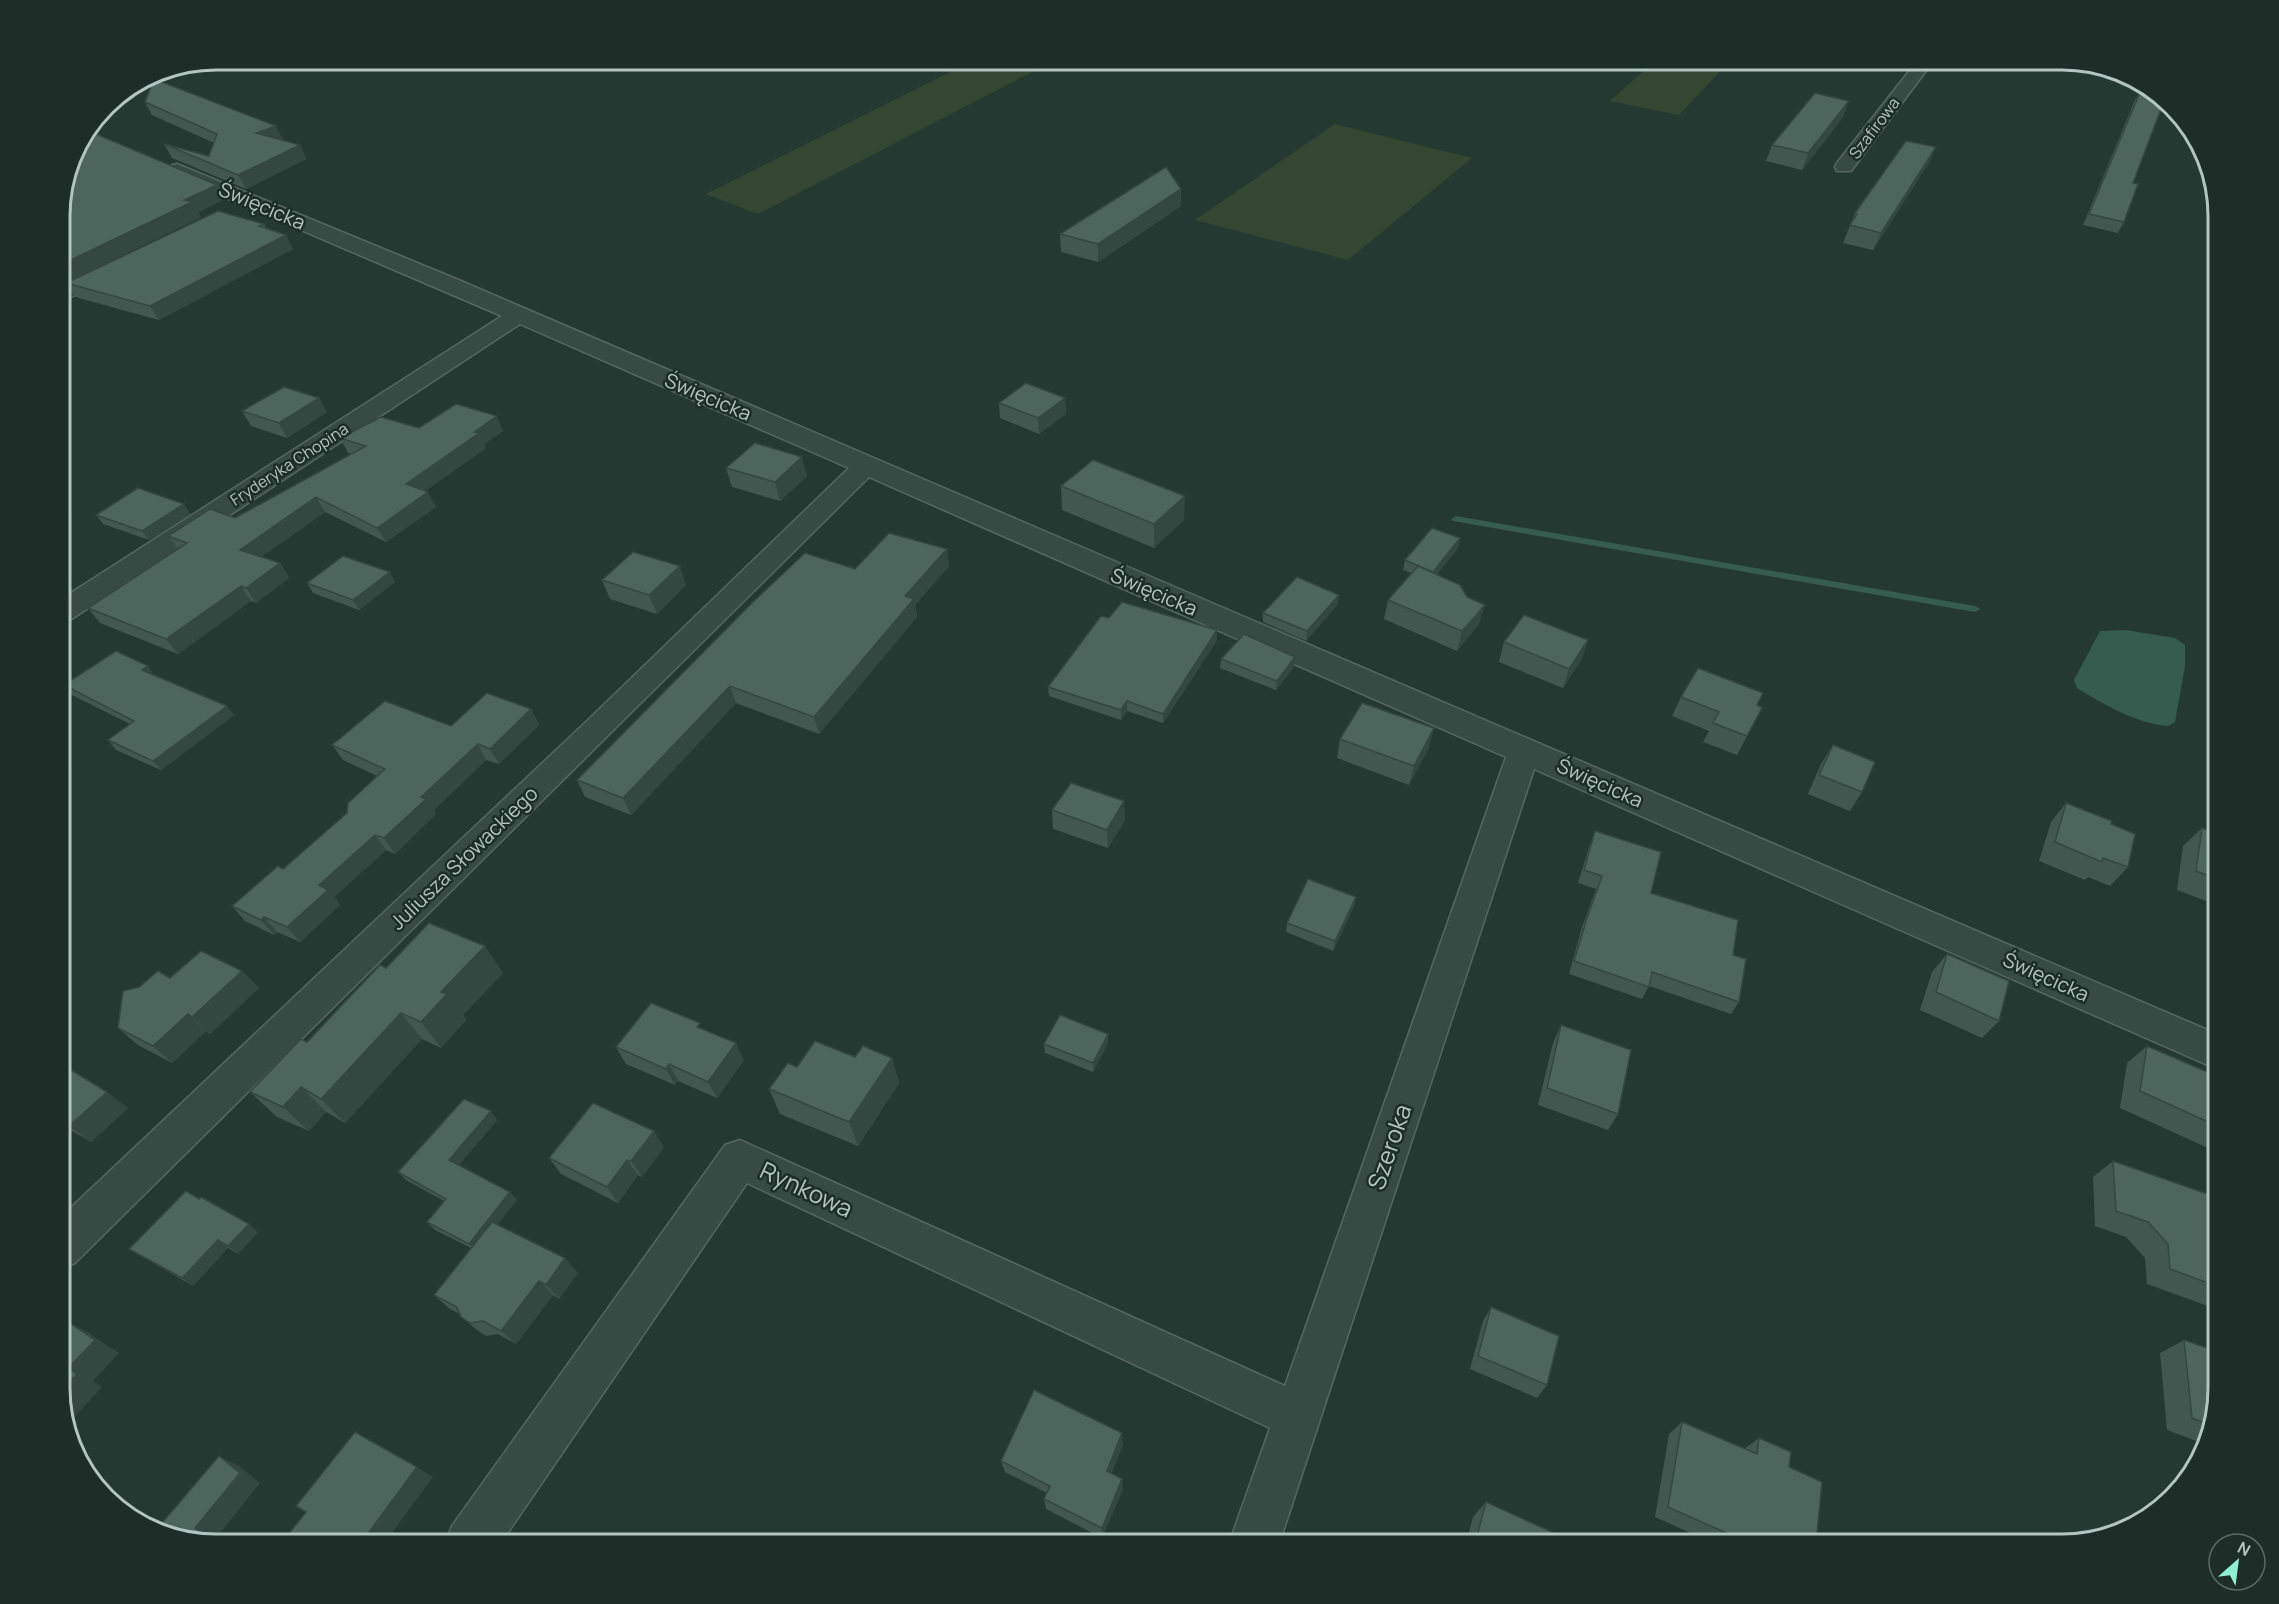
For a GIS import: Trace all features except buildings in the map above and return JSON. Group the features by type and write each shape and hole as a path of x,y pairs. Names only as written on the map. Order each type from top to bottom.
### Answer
{"street":[{"name":"Szafirowa","path":"1844,167 1918,70"},
{"name":"Święcicka","path":"158,162 241,207 517,316 1524,750 2208,1048"},
{"path":"71,291 135,260"},
{"name":"Fryderyka Chopina","path":"71,606 517,316"},
{"name":"Juliusza Słowackiego","path":"71,1237 598,729 866,466"},
{"name":"Szeroka","path":"1258,1534 1524,750"},
{"name":"Rynkowa","path":"477,1534 740,1160 1299,1417"}],"shaded area":[{"path":"956,70 1036,70 758,214 706,194"},
{"path":"1645,70 1722,70 1679,115 1610,101"},
{"path":"1335,124 1472,158 1348,260 1195,220"},
{"path":"2125,630 2175,638 2185,645 2185,666 2175,722 2168,726 2132,717 2109,707 2077,688 2074,680 2100,631"}],"waterway":[{"path":"1456,519 1975,609"}]}
